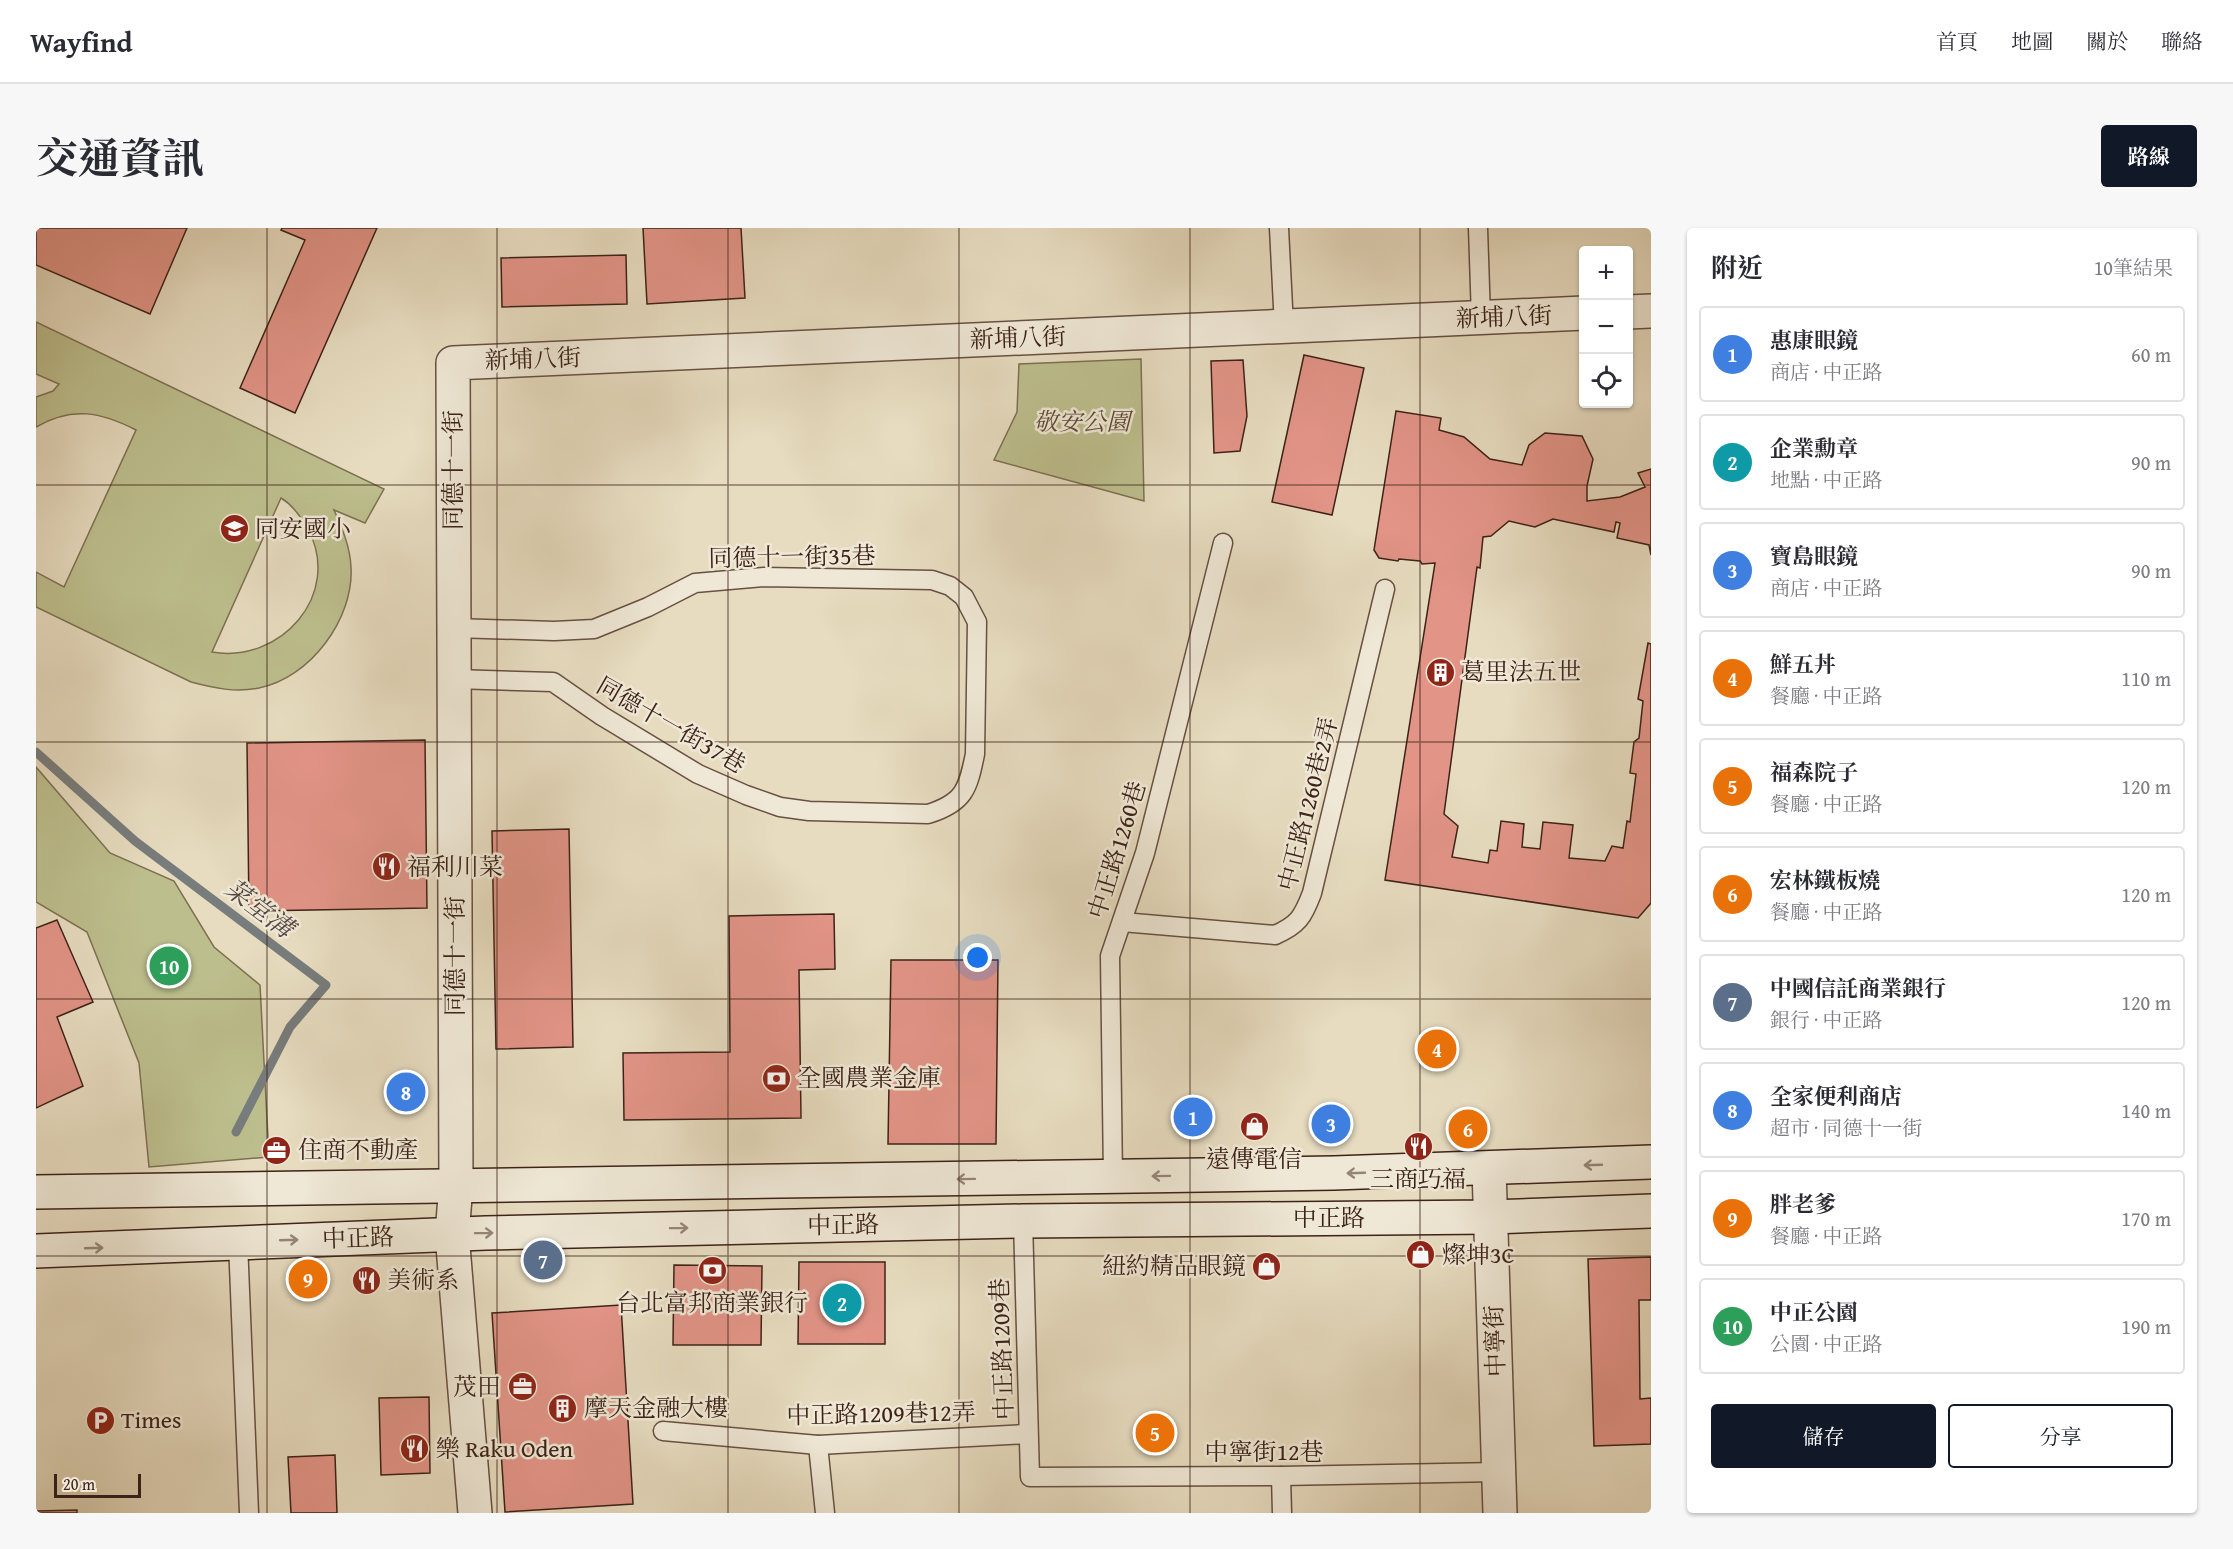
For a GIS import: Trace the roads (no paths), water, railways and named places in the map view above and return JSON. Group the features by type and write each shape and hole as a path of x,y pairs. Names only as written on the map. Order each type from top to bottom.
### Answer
{"street":[{"path":"1633,312 1651,311"},
{"name":"新埔八街","path":"453,363 1579,314"},
{"name":"同德十一街","path":"453,363 456,1185 453,1234 475,1513"},
{"name":"中正路","path":"36,1192 1113,1177 1489,1169 1651,1162"},
{"name":"中寧街","path":"1489,1169 1500,1513"},
{"name":"中正路","path":"36,1251 453,1234 1023,1221 1491,1217 1651,1211"}],"lane":[{"path":"1279,228 1284,327"},
{"path":"1478,228 1481,318"},
{"name":"中正路1260巷","path":"1113,1177 1110,956 1145,853 1223,543"},
{"name":"同德十一街35巷","path":"454,628 554,631 594,629 648,607 694,583 764,577 932,580 950,586 964,597 977,622"},
{"name":"中正路1260巷2弄","path":"1122,922 1275,935 1292,927 1305,913 1312,893 1385,589"},
{"name":"同德十一街37巷","path":"454,679 553,682 602,716 698,774 780,807 809,811 928,814 946,808 962,795 971,775 975,754 977,622"},
{"name":"中正路1209巷","path":"1023,1221 1030,1477"},
{"path":"238,1242 249,1513"},
{"name":"中正路1209巷12弄","path":"663,1431 818,1445 1028,1434"},
{"path":"818,1445 825,1513"},
{"name":"中寧街12巷","path":"1030,1477 1498,1472"},
{"path":"1281,1476 1282,1513"}],"waterway":[{"name":"菜堂溝","path":"36,752 135,841 326,985 290,1027 236,1132"}],"place":[{"name":"同安國小","path":"234,529"},
{"name":"葛里法五世","path":"1440,672"},
{"name":"福利川菜","path":"386,867"},
{"name":"中正公園","path":"169,966"},
{"name":"鮮五丼","path":"1437,1049"},
{"name":"全國農業金庫","path":"776,1078"},
{"name":"全家便利商店","path":"406,1092"},
{"name":"惠康眼鏡","path":"1193,1117"},
{"name":"寶島眼鏡","path":"1331,1124"},
{"name":"遠傳電信","path":"1254,1126"},
{"name":"宏林鐵板燒","path":"1468,1129"},
{"name":"三商巧福","path":"1418,1146"},
{"name":"住商不動產","path":"277,1150"},
{"name":"燦坤3C","path":"1421,1255"},
{"name":"中國信託商業銀行","path":"543,1260"},
{"name":"紐約精品眼鏡","path":"1267,1266"},
{"name":"台北富邦商業銀行","path":"712,1270"},
{"name":"胖老爹","path":"308,1279"},
{"name":"美術系","path":"366,1280"},
{"name":"企業勳章","path":"842,1303"},
{"name":"茂田","path":"522,1387"},
{"name":"摩天金融大樓","path":"563,1408"},
{"name":"Times","path":"100,1420"},
{"name":"福森院子","path":"1155,1433"},
{"name":"樂 Raku Oden","path":"415,1449"}],"park label":[{"name":"敬安公園","path":"1082,422"}]}
